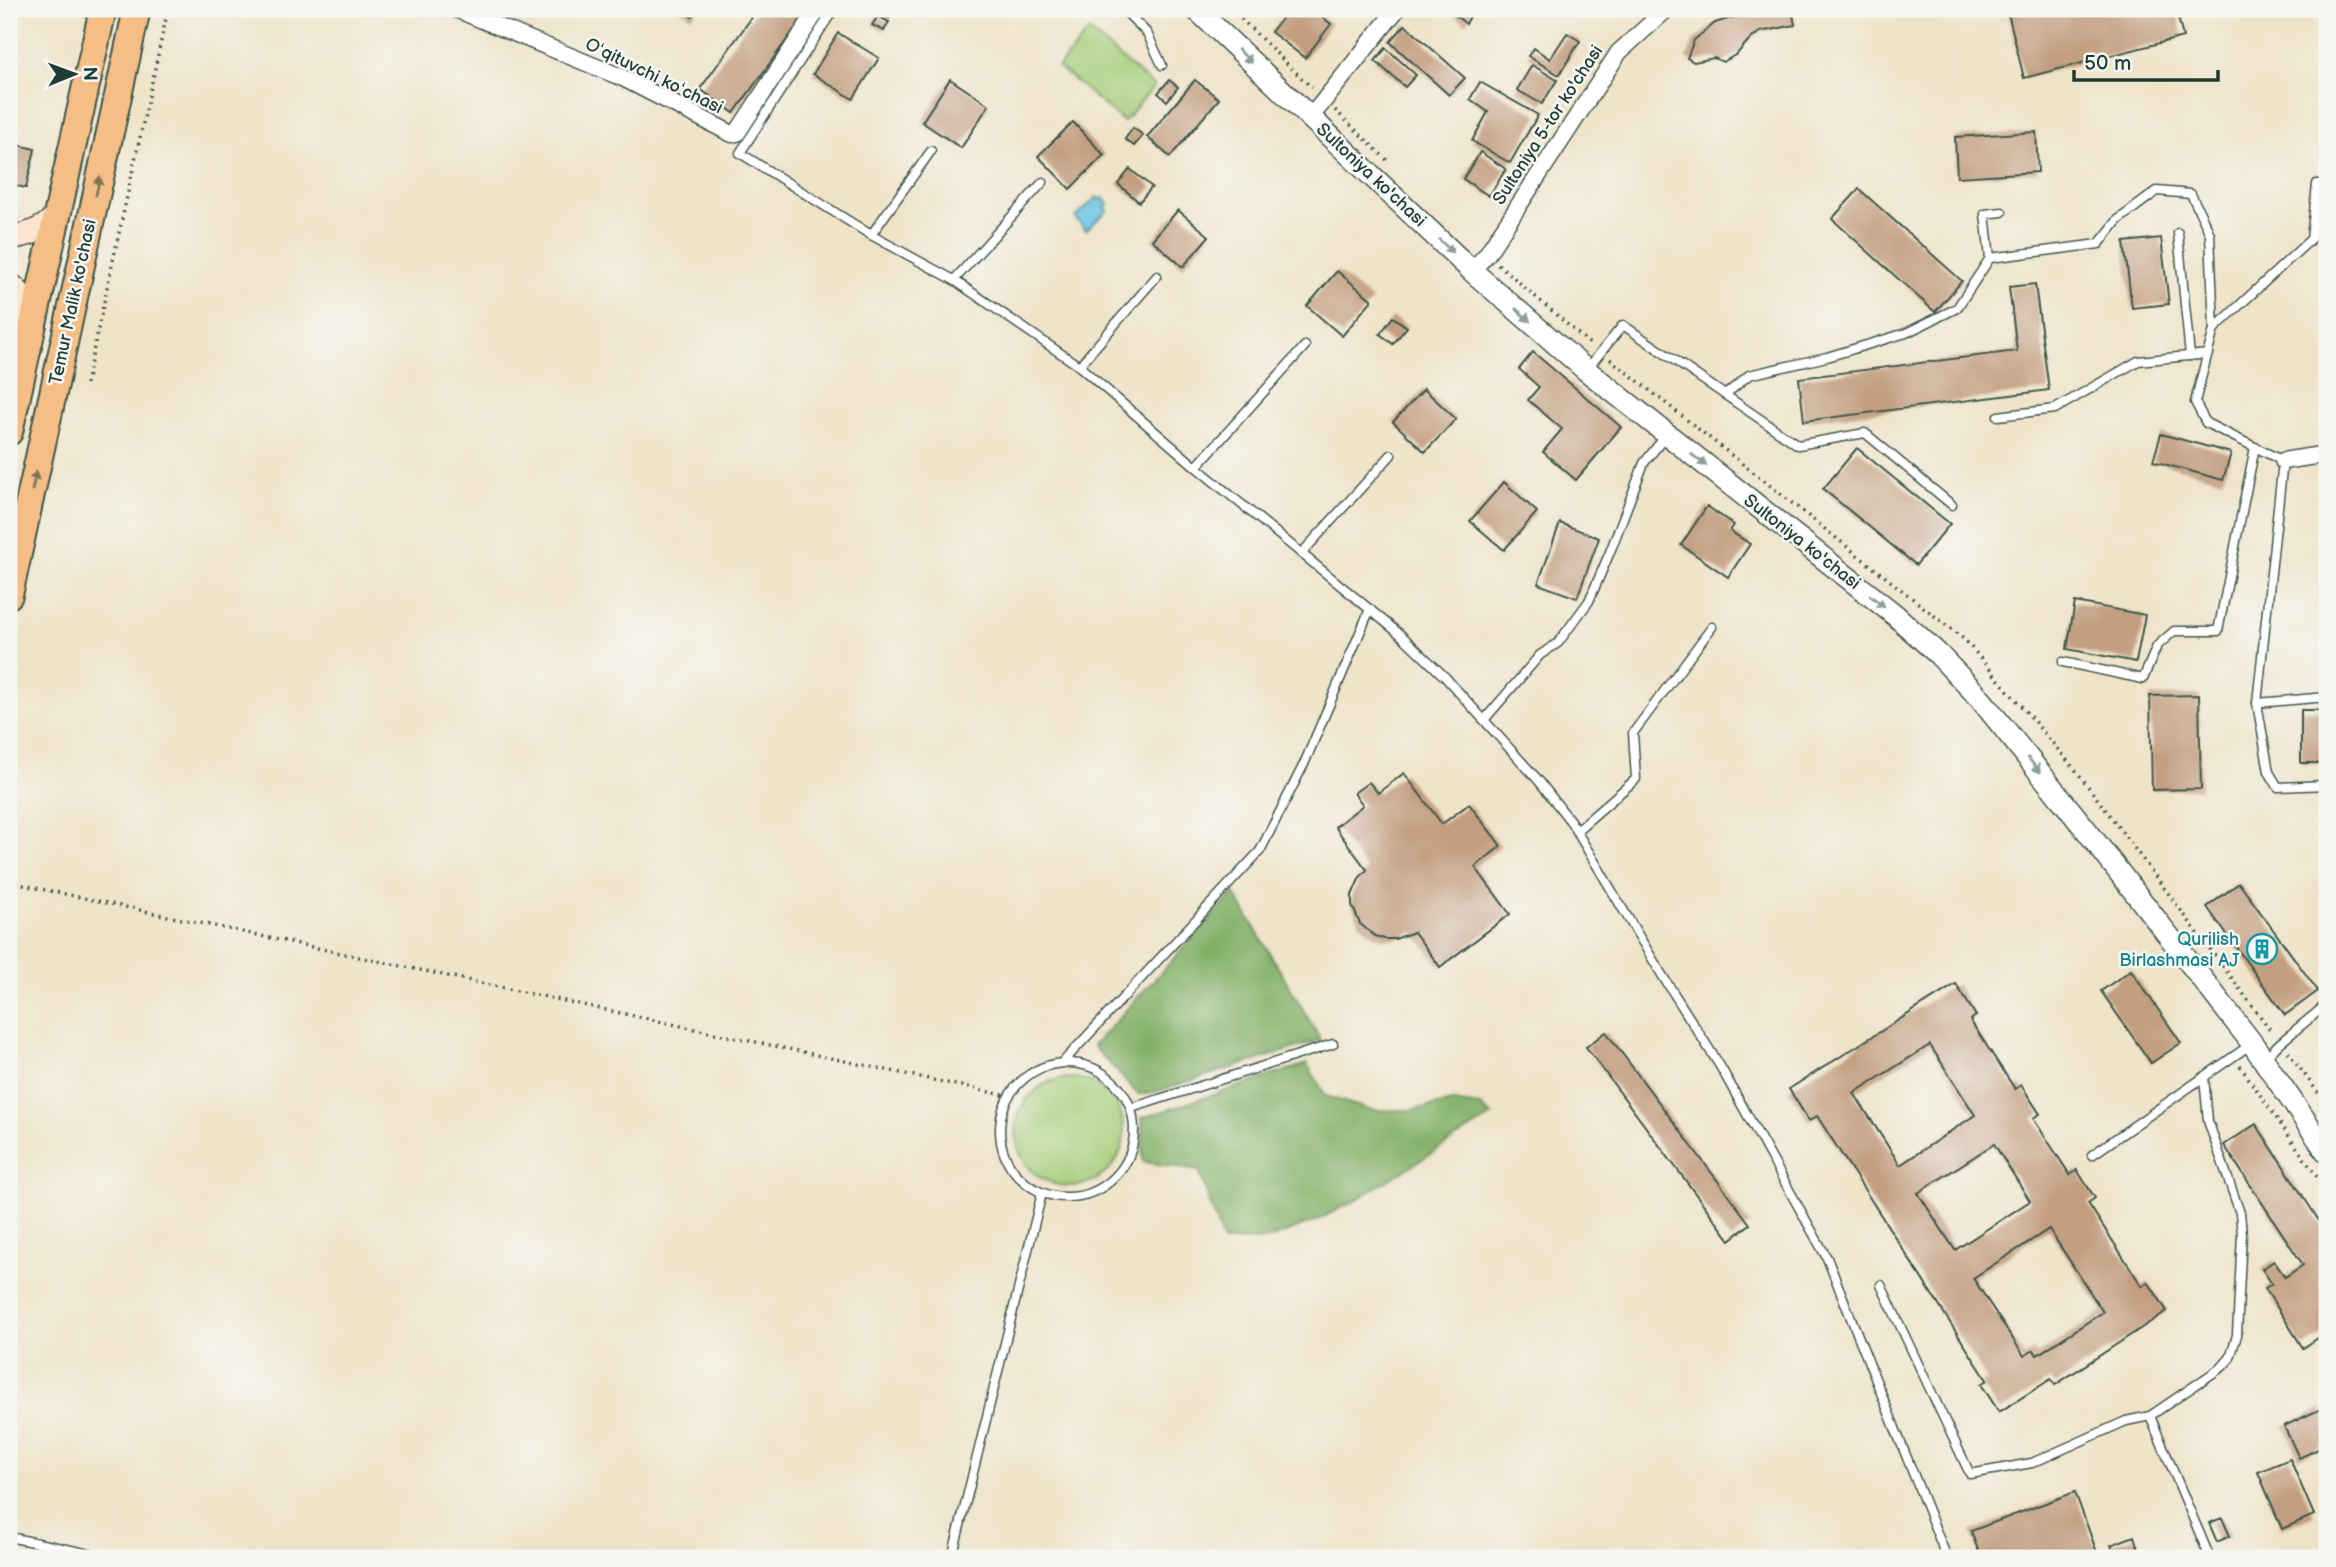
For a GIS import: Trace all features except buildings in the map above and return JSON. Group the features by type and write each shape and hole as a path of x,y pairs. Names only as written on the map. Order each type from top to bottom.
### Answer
{"highway":[{"name":"Temur Malik ko'chasi","path":"9,432 103,9"},
{"name":"Temur Malik ko'chasi","path":"9,595 137,9"}],"main road":[{"path":"9,237 30,234 57,215"},
{"path":"9,284 21,294 27,304 23,368"}],"street":[{"name":"Oʻqituvchi koʻchasi","path":"458,9 623,78 732,134 737,133 818,9"},
{"name":"Sultoniya ko'chasi","path":"1196,9 1472,271 1586,370 1895,615 1958,675 2095,842 2258,1051 2327,1152"},
{"path":"1310,118 1397,9"},
{"name":"Sultoniya 5-tor ko'chasi","path":"1472,271 1487,254 1619,52 1667,9"},
{"path":"2283,461 2327,454"}],"lane":[{"path":"834,9 740,153 871,235 954,280 1079,366 1196,467 1370,609 1445,677 1539,781 1576,831 1720,1066 1827,1258 1947,1558"},
{"path":"1123,9 1147,33 1162,65"},
{"path":"871,235 931,151"},
{"path":"954,280 1043,182"},
{"path":"2214,329 2311,239 2318,184 2327,184"},
{"path":"1990,258 2099,244 2118,220 2157,191 2191,194 2210,234 2214,329 2195,402 2206,423 2283,461 2257,704 2269,772 2278,787 2327,785"},
{"path":"1725,395 1749,375 1827,357 1906,333 1956,308 1990,258 1985,215 2002,212"},
{"path":"2178,233 2190,356"},
{"path":"1079,366 1157,276"},
{"path":"1586,370 1623,325 1798,444 1865,433 1952,505"},
{"path":"1196,467 1305,346"},
{"path":"1998,416 2056,409 2138,361 2208,354"},
{"path":"1485,719 1541,655 1558,643 1589,601 1644,463 1667,434"},
{"path":"2063,662 2143,678 2157,646 2174,631 2218,631 2255,447"},
{"path":"1301,554 1391,454"},
{"path":"1063,1062 1260,851 1304,764 1370,609"},
{"path":"1576,831 1636,779 1633,733 1712,627"},
{"path":"2257,704 2327,697"},
{"path":"2092,1155 2233,1057 2280,1043 2327,1004"},
{"path":"1131,1108 1333,1044"},
{"path":"1063,1062 1084,1064 1103,1073 1119,1087 1131,1108 1135,1127 1132,1149 1122,1170 1106,1186 1086,1195 1064,1198 1042,1194 1022,1181 1008,1163 1000,1141 1000,1118 1008,1096 1022,1079 1041,1067 1063,1062"},
{"path":"1881,1286 1969,1474 2032,1463 2126,1421 2150,1416 2222,1367 2230,1358 2237,1335 2242,1234 2240,1213 2208,1121 2204,1077"},
{"path":"952,1558 1042,1194"},
{"path":"2150,1416 2210,1558"},
{"path":"9,1537 109,1558"}],"path":[{"path":"86,384 168,9"},
{"path":"9,882 1008,1096"},
{"path":"2233,1057 2327,1191"}],"green space":[{"path":"1089,31 1154,86 1124,122 1058,67"},
{"path":"1234,893 1321,1040 1148,1094 1138,1094 1093,1046"},
{"path":"1307,1064 1326,1096 1370,1110 1410,1110 1453,1102 1480,1106 1492,1116 1351,1203 1313,1222 1269,1239 1223,1242 1199,1170 1143,1162 1142,1118"},
{"path":"1070,1078 1091,1082 1109,1093 1120,1111 1124,1132 1120,1153 1109,1171 1091,1182 1070,1186 1049,1182 1031,1171 1020,1153 1016,1132 1020,1111 1031,1093 1049,1082"}],"water":[{"path":"1097,197 1100,200 1103,198 1109,204 1105,207 1108,210 1086,230 1075,218"}],"place":[{"name":"Qurilish Birlashmasi AJ","path":"2262,949"}]}
